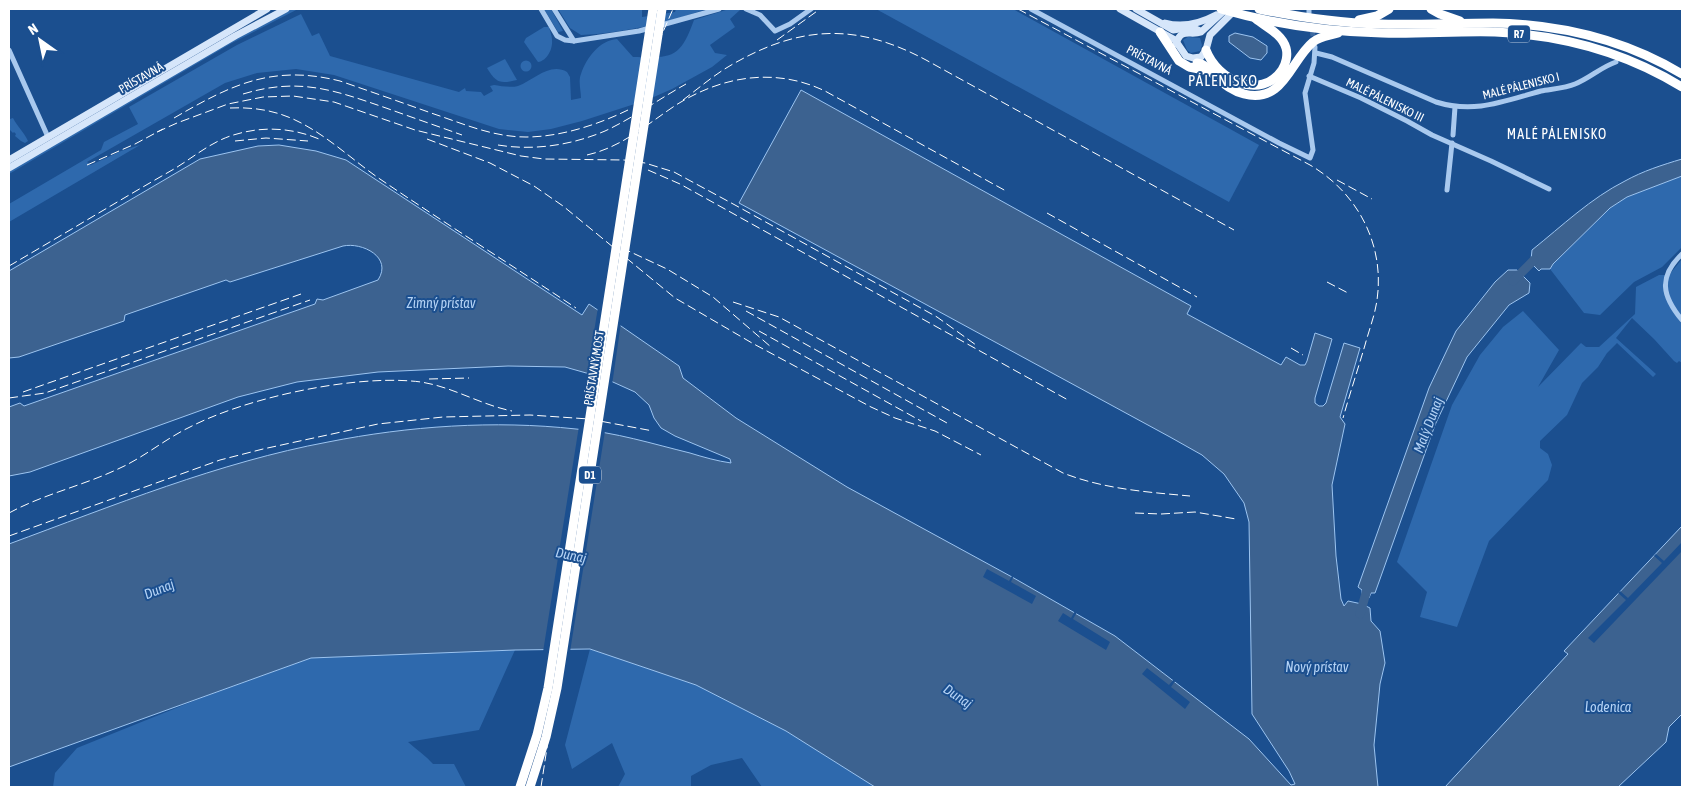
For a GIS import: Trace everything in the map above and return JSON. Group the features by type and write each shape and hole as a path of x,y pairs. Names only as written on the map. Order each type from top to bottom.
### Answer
{"highway":[{"name":"PRÍSTAVNÝ MOST","path":"520,787 541,718 551,668 653,9"},
{"name":"PRÍSTAVNÝ MOST","path":"530,787 550,719 562,660 660,20 664,9"},
{"path":"1197,63 1204,65 1234,91 1248,95 1261,94 1282,84 1313,49 1320,38 1377,16 1389,9"},
{"path":"1431,9 1465,23"},
{"name":"R7","path":"1224,10 1306,16 1318,24 1381,33 1494,32 1546,37 1591,46 1616,55 1649,68 1682,87"},
{"path":"1208,50 1223,72 1233,80 1244,85 1260,86 1278,76 1284,67 1286,47 1274,30 1256,13"},
{"name":"R7","path":"1347,27 1380,24 1465,23 1546,27 1593,36 1637,51 1682,74"},
{"path":"1160,27 1176,59 1189,67 1201,68 1211,73"}],"main road":[{"name":"PRÍSTAVNÁ","path":"9,160 267,9"},
{"name":"PRÍSTAVNÁ","path":"9,168 235,36 286,9"},
{"path":"1120,9 1160,27 1173,30 1191,27 1202,32 1208,50"},
{"path":"1136,9 1177,42 1184,54 1189,58 1199,58 1208,50 1210,35 1239,12"},
{"path":"1160,27 1197,23 1224,10"},
{"path":"1216,30 1208,50 1197,63 1183,59 1177,50 1177,42 1180,36 1186,33 1202,32 1224,10"}],"street":[{"path":"541,9 557,36 565,40 574,41 641,31 719,9"},
{"path":"554,9 574,41"},
{"path":"746,9 760,15 776,31 812,9"},
{"name":"PRÍSTAVNÁ","path":"1031,9 1310,158 1313,145 1305,93 1309,76"},
{"path":"1309,76 1314,63 1313,49"},
{"name":"MALÉ PÁLENISKO I","path":"1313,49 1436,102 1454,107 1471,108 1575,84 1616,62"},
{"path":"9,50 48,137"},
{"name":"MALÉ PÁLENISKO III","path":"1309,76 1361,98 1432,135 1549,189"},
{"path":"1453,135 1454,107"},
{"path":"1447,190 1452,143"},
{"path":"1682,254 1673,263 1668,272 1666,289 1670,304 1682,320"}],"shaded area":[{"path":"292,9 298,9 232,43 9,174 9,171 238,37"},
{"path":"544,9 551,9 563,31 558,32"},
{"path":"558,9 642,9 642,17 675,12 676,9 707,9 645,26 581,35 570,28"},
{"path":"729,9 740,10 730,19 735,27 710,45 715,53 727,55 712,67 672,89 647,100 551,129 528,132 499,129 334,75 296,69 257,73 225,83 87,162 91,165 121,151 140,145 9,222 9,204 101,150 104,142 138,124 129,107 237,45 301,14 312,36 319,33 330,56 459,92 465,88 466,91 481,92 484,96 493,91 490,86 518,86 548,70 561,69 567,72 570,77 571,100 581,98 580,77 583,68 599,46 617,39 633,57 666,56 673,54 679,49 689,33 694,20"},
{"path":"876,9 1013,9 1259,145 1229,202"},
{"path":"544,27 549,27 552,47 547,57 538,62 524,42 526,38"},
{"path":"1188,37 1200,38 1202,45 1200,51 1191,53 1187,50 1183,40"},
{"path":"505,59 517,80 499,81 493,77 487,68"},
{"path":"526,60 532,66 526,72 520,66"},
{"path":"9,117 10,119 13,118 28,141 25,143 21,141 9,129"},
{"path":"1682,176 1682,247 1662,267 1634,282 1600,315 1584,313 1550,269 1553,264 1610,208 1627,197"},
{"path":"1682,259 1682,363 1674,361 1632,318 1616,338 1656,374 1653,377 1617,343 1607,353 1598,367 1582,383 1567,415 1540,441 1540,448 1548,454 1552,465 1548,480 1489,541 1457,627 1420,617 1427,592 1397,562 1452,405 1480,355 1503,327 1523,311 1559,350 1538,387 1581,343 1586,347 1599,347 1635,314 1636,287 1659,275 1669,275"},
{"path":"590,649 696,685 786,731 875,787 762,787 742,758 711,765 691,776 691,787 618,787 625,774 612,743 572,769 565,745"},
{"path":"515,650 479,730 408,742 433,764 454,764 466,787 53,787 55,773 77,748 196,700 311,658"}],"water":[{"path":"1235,33 1253,37 1267,46 1267,53 1261,60 1250,58 1229,42 1229,36"},
{"path":"801,90 1191,306 1187,314 1281,365 1286,357 1300,365 1305,365 1315,333 1332,339 1315,398 1315,403 1319,406 1323,406 1326,403 1344,343 1360,348 1340,417 1345,424 1332,485 1336,556 1341,599 1344,606 1348,601 1370,608 1371,621 1380,631 1385,663 1380,684 1374,745 1378,787 875,787 786,731 696,685 590,649 311,658 9,767 9,544 167,486 247,461 359,436 420,428 514,425 576,429 619,436 731,463 730,459 675,436 661,428 654,418 649,405 635,392 604,378 565,367 508,366 378,372 297,382 238,397 30,472 9,476 9,407 20,403 24,406 315,304 317,299 323,300 378,280 382,272 382,264 379,258 359,246 343,246 230,282 226,280 125,315 124,321 19,357 9,358 9,271 200,159 258,146 279,145 316,151 346,160 582,315 589,304 679,366 683,378 736,418 847,487 1012,577 1115,636 1249,739 1291,785 1295,784 1289,771 1252,714 1249,522 1244,503 1224,474 1202,455 1170,437 739,203"},
{"path":"1682,159 1682,176 1627,197 1610,208 1550,269 1541,269 1539,271 1532,264 1526,270 1523,267 1531,260 1532,250 1600,196 1639,174"},
{"path":"1508,270 1517,270 1530,283 1529,293 1509,305 1467,357 1435,425 1375,593 1371,593 1369,598 1362,595 1362,590 1358,587 1429,388 1456,331 1495,282"},
{"name":"Lodenica","path":"1682,526 1682,714 1669,727 1666,742 1618,787 1445,787 1568,654 1564,651"}],"pier":[{"path":"598,307 621,323 612,385 587,376"},
{"path":"579,426 605,431 570,652 543,652"},
{"path":"1682,542 1682,551 1594,643 1588,638 1626,600 1618,593 1620,591 1628,598 1662,563 1654,556 1656,554 1664,561"},
{"path":"987,569 1009,581 1013,574 1011,582 1036,596 1032,604 983,577"},
{"path":"1075,611 1077,612 1073,619 1110,642 1106,650 1058,621 1063,613 1071,618"},
{"path":"1147,668 1169,685 1174,679 1176,680 1171,687 1190,702 1185,709 1142,674"}],"waterway":[{"name":"Malý Dunaj","path":"1513,281 1534,260"},
{"name":"Malý Dunaj","path":"1360,614 1368,586"}],"tunnel":[{"path":"1310,16 1314,42"}],"railway":[{"path":"541,787 650,72 656,48 673,9"},
{"path":"777,40 820,9"},
{"path":"1018,9 1310,165 1342,190 1365,222 1377,260 1378,280 1375,311 1343,418"},
{"path":"683,100 733,64 758,51 782,42 806,36 829,34 853,35 876,40 901,48 926,60 1234,230"},
{"path":"174,118 234,87 253,81 293,75 316,76 340,81 468,126 502,135 526,137 552,135 604,121 628,110"},
{"path":"587,155 623,141 676,105 712,87 730,81 768,77 787,79 825,91 1006,191"},
{"path":"498,145 512,147 553,146 592,136 626,120 686,84"},
{"path":"243,94 282,86 299,86 333,91 462,135"},
{"path":"157,132 228,104 263,97 293,96 334,102 415,130 521,156 544,159 624,160 645,163 674,172 735,205 937,317 976,345"},
{"path":"230,108 270,111 304,125 326,138 402,194 576,308"},
{"path":"87,165 135,144 163,129"},
{"path":"9,266 228,137 247,131 278,129 299,132 319,139"},
{"path":"235,141 266,138 308,141"},
{"path":"427,139 490,163 534,186 563,206 675,298 752,343 871,407 895,418 935,431 981,455"},
{"path":"648,170 680,184 1068,400"},
{"path":"1337,180 1372,199"},
{"path":"1047,213 1197,297"},
{"path":"622,248 667,269 713,297 771,347"},
{"path":"1327,282 1348,293"},
{"path":"23,392 301,294"},
{"path":"9,398 45,393 310,300"},
{"path":"733,302 779,317 1063,473 1110,486 1190,496"},
{"path":"746,311 947,423"},
{"path":"759,331 921,421"},
{"path":"1291,348 1303,355"},
{"path":"429,379 469,378"},
{"path":"9,513 36,500 118,469 181,432 213,416 268,398 298,391 358,382 411,381 437,386 512,411"},
{"path":"9,536 220,460 378,424 443,417 530,415 589,419 653,431"},
{"path":"1135,513 1195,512 1236,519"}],"district":[{"name":"PÁLENISKO","path":"1223,80"},
{"name":"MALÉ PÁLENISKO","path":"1557,134"}],"water label":[{"name":"Zimný prístav","path":"441,303"},
{"name":"Dunaj","path":"571,555"},
{"name":"Dunaj","path":"159,589"},
{"name":"Nový prístav","path":"1317,667"},
{"name":"Dunaj","path":"958,696"}]}
